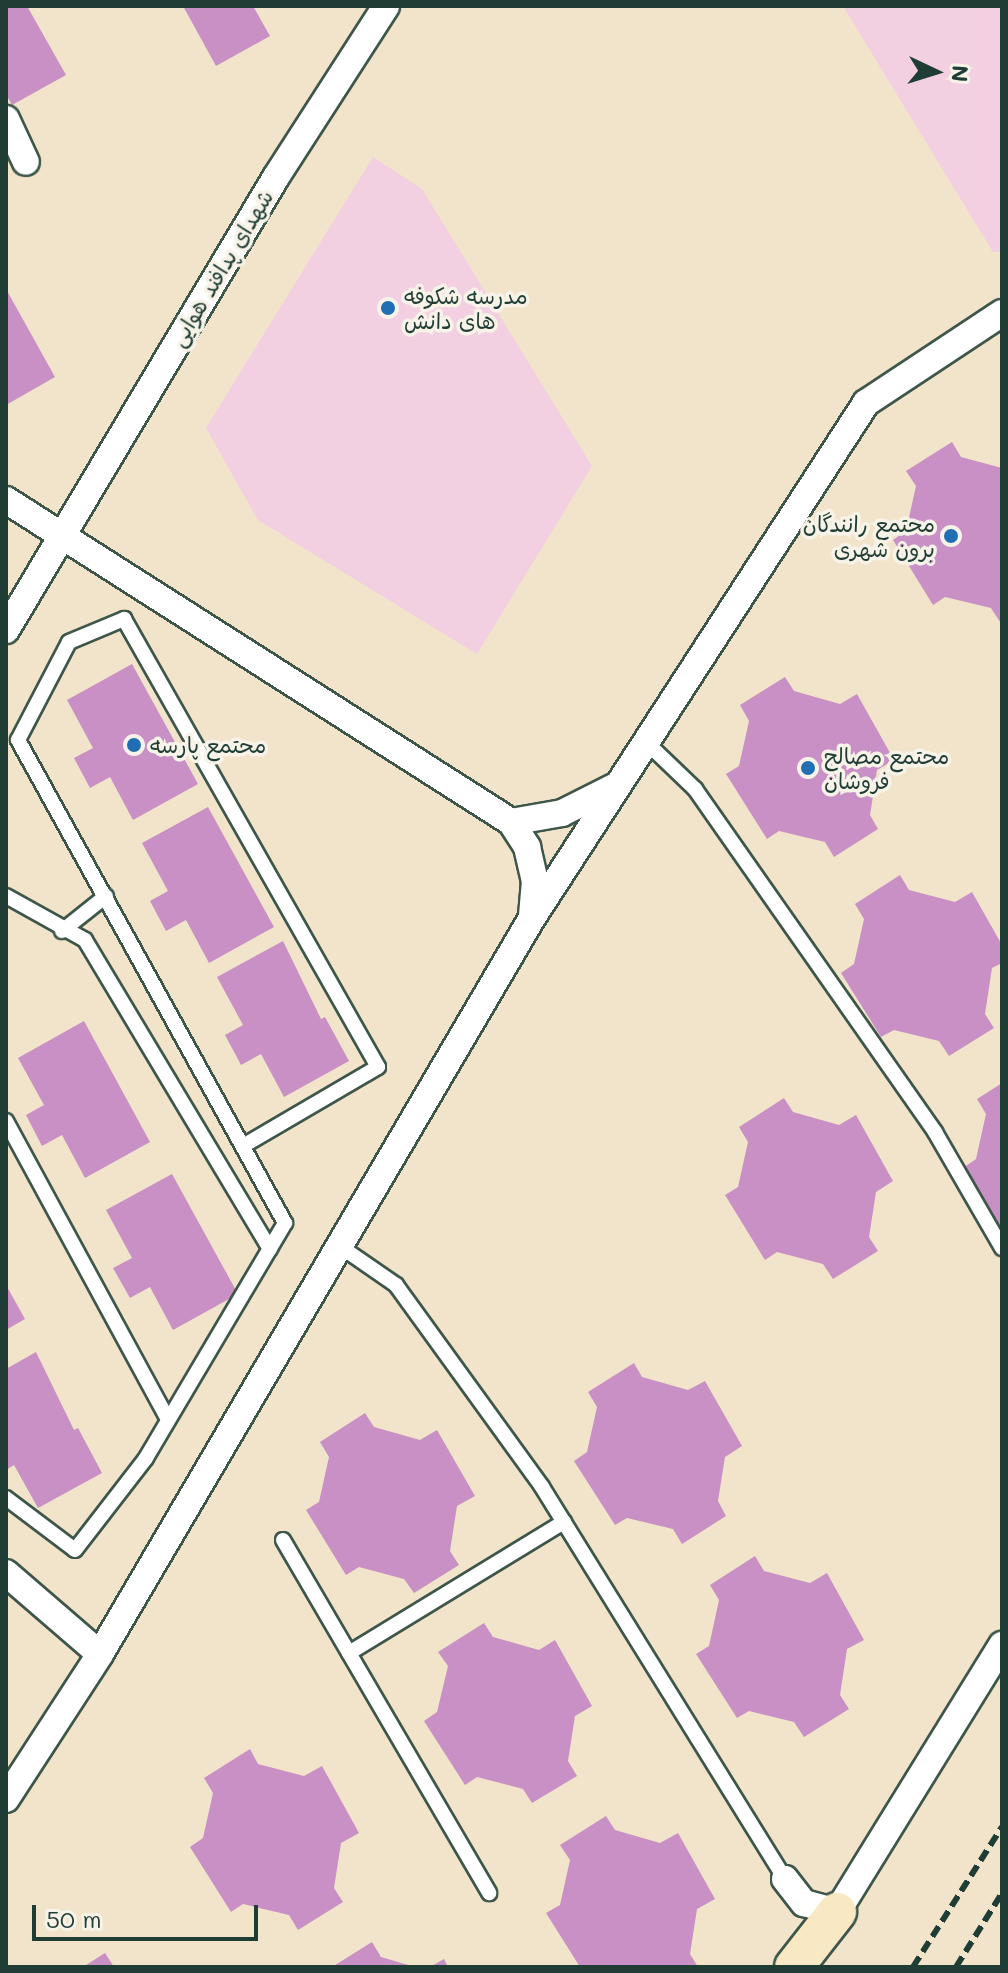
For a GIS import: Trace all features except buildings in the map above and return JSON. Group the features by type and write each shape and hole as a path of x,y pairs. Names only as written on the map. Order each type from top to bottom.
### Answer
{"street":[{"name":"شهدای پدافند هوایی","path":"6,630 276,177 386,6"},
{"path":"6,119 26,162"},
{"path":"6,1799 100,1654 532,918 866,403 1002,313"},
{"path":"6,500 511,822 527,847 535,881 532,918"},
{"path":"511,822 562,813 619,784"},
{"path":"6,1573 100,1654"},
{"path":"794,1967 837,1912 1002,1645"},
{"path":"785,1879 804,1903 837,1912"}],"lane":[{"path":"6,1498 75,1550 168,1419 285,1223 18,740 69,642 124,619 378,1067 243,1146"},
{"path":"646,742 695,789 935,1132 1002,1248"},
{"path":"6,896 62,931 85,940 270,1249"},
{"path":"62,931 106,896"},
{"path":"6,1121 168,1419"},
{"path":"341,1247 396,1285 564,1522 785,1879"},
{"path":"349,1653 564,1522"},
{"path":"283,1540 489,1893"}],"shaded area":[{"path":"843,6 1002,6 1002,252 993,252"},
{"name":"مدرسه شکوفه های دانش","path":"373,157 422,189 592,466 477,654 258,520 206,428"}],"railway":[{"path":"913,1967 1002,1827"},
{"path":"956,1967 1002,1893"}],"place":[{"name":"مدرسه شکوفه های دانش","path":"388,308"},
{"name":"محتمع رانندگان برون شهری","path":"951,536"},
{"name":"محتمع پارسه","path":"134,745"},
{"name":"محتمع مصالح فروشان","path":"808,768"}]}
